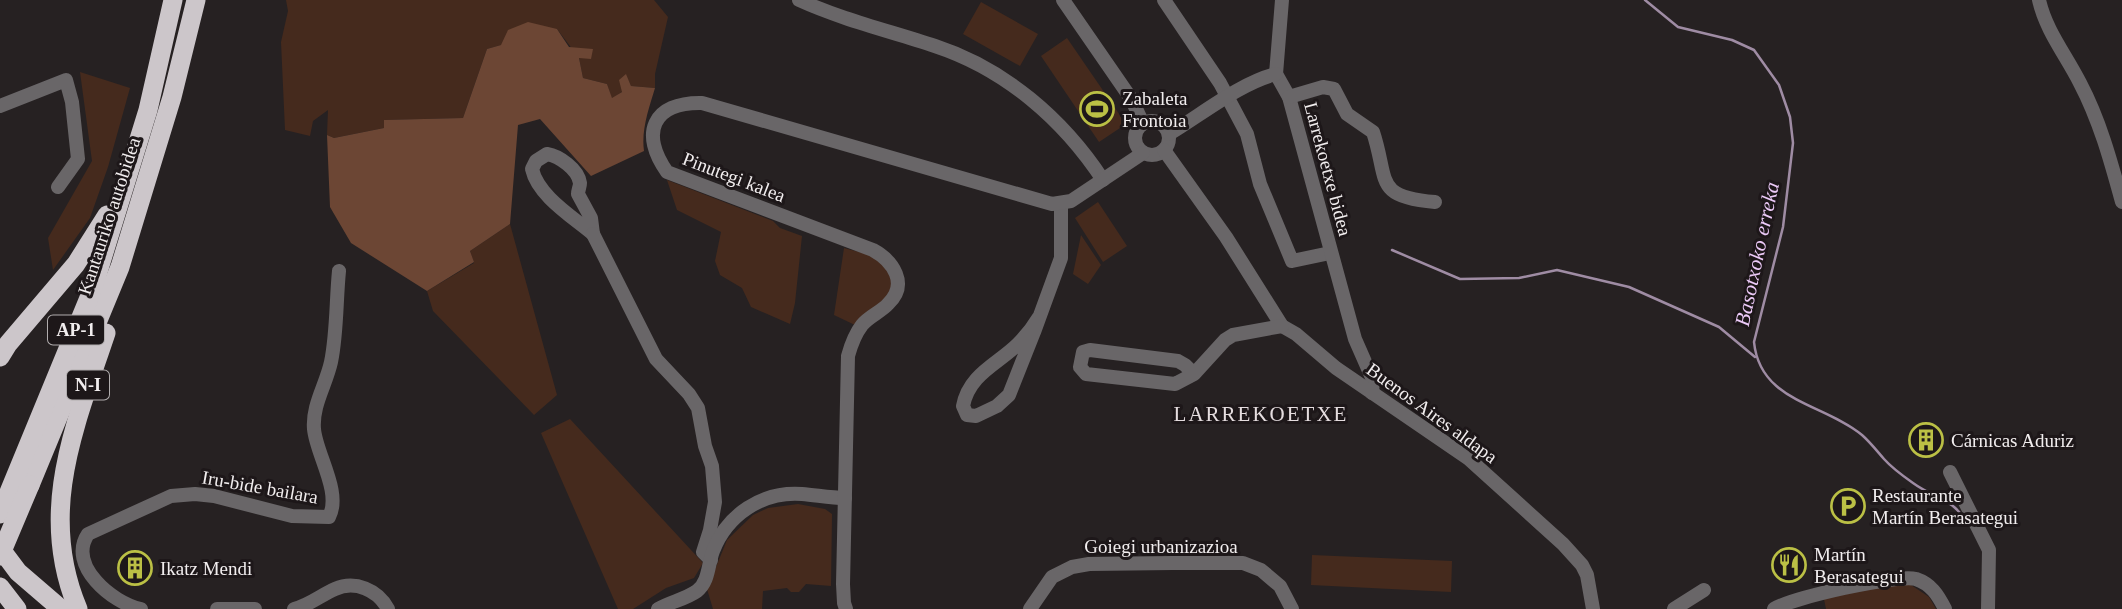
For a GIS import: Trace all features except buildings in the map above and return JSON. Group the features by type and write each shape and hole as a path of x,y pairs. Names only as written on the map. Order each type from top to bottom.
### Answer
{"highway":[{"name":"Kantauriko autobidea","path":"0,556 24,477 93,288 125,188 148,110 173,0"},
{"name":"Kantauriko autobidea","path":"0,514 24,477 120,267 172,97 196,0"},
{"path":"0,357 76,264 116,198 125,188"},
{"name":"N-I","path":"78,609 63,556 60,504 67,451 116,300 120,267"},
{"path":"0,548 18,572 61,609"},
{"path":"0,587 17,609"}],"street":[{"path":"799,0 850,20 937,46 1005,79 1063,129 1103,180"},
{"path":"1063,0 1132,100 1143,124"},
{"path":"1164,0 1228,97 1247,134 1261,184 1292,261 1330,253"},
{"path":"1169,134 1228,97 1276,74 1282,0"},
{"path":"2039,0 2049,31 2081,83 2097,120 2122,202"},
{"name":"Larrekoetxe bidea","path":"1276,74 1289,97 1355,339 1373,380 1372,393"},
{"path":"0,106 66,80 72,102 78,159 58,187"},
{"path":"1289,97 1323,87 1334,89 1347,114 1373,132 1391,191 1410,199 1435,201"},
{"name":"Pinutegi kalea","path":"846,609 844,584 848,356 862,325 888,305 895,293 898,285 896,270 885,256 873,250 667,172 655,156 653,129 661,114 672,107 702,103 1061,204"},
{"path":"1158,122 1169,134 1168,146 1154,156 1143,153 1136,146 1135,136 1143,124 1158,122"},
{"name":"Buenos Aires aldapa","path":"1164,150 1226,237 1282,326 1372,393 1469,458 1563,544 1582,565 1587,575 1593,609"},
{"path":"1039,317 1004,356 988,366 970,386 963,405 967,415 976,416 1004,401 1019,368 1039,317 1061,258 1061,204 1071,201 1143,153"},
{"path":"593,234 552,199 538,182 532,169 540,156 556,156 574,171 580,182 578,194 591,218 593,234 656,359 689,394 698,408 713,478 715,502 710,530 703,548 703,552 711,559"},
{"name":"Iru-bide bailara","path":"141,609 123,603 104,588 86,568 83,541 88,534 171,496 214,496 292,516 329,517 332,512 329,478 314,434 313,423 316,404 333,353 339,271"},
{"path":"1194,374 1178,361 1090,350 1083,352 1080,368 1086,374 1175,384 1194,374 1225,340 1233,335 1282,326"},
{"path":"1004,356 1014,359 1019,368"},
{"path":"1950,472 1989,550 1988,609"},
{"path":"658,609 697,591 703,584 711,559 727,526 740,512 754,503 768,497 792,494 845,498"},
{"name":"Goiegi urbanizazioa","path":"1030,609 1052,577 1072,567 1089,564 1172,563 1242,563 1261,570 1280,586 1292,609"},
{"path":"1774,609 1797,600 1908,578 1928,584 1945,609"},
{"path":"294,609 310,604 333,589 344,586 370,590 378,595 388,609"},
{"path":"1674,609 1704,590"},
{"path":"217,609 255,609"}],"shaded area":[{"path":"286,0 654,0 668,17 655,74 655,88 631,86 626,75 623,91 612,99 607,84 583,78 579,58 557,29 487,49 463,118 385,120 384,128 334,138 327,135 328,110 313,121 310,136 285,130 281,42 288,11"},
{"path":"981,2 1038,34 1020,66 963,34"},
{"path":"528,22 557,29 569,47 593,49 591,59 579,58 583,78 607,84 612,98 622,92 619,80 626,74 631,86 655,88 645,127 644,151 591,176 540,119 518,125 510,224 470,251 474,262 427,291 351,243 330,207 327,135 334,138 384,128 384,120 463,118 487,49 501,45 508,30"},
{"path":"1067,38 1126,124 1099,142 1041,56"},
{"path":"80,72 130,88 108,167 90,218 53,270 48,238 92,161"},
{"path":"667,180 773,221 780,228 802,236 795,303 790,324 751,307 742,288 720,275 715,261 721,232 677,210"},
{"path":"1098,202 1127,246 1103,262 1075,218"},
{"path":"510,224 557,395 534,415 433,311 427,291 474,263 470,251"},
{"path":"1081,235 1101,265 1088,284 1073,274"},
{"path":"844,248 878,257 892,276 888,297 857,326 834,315"},
{"path":"570,419 703,563 694,578 666,588 633,609 618,609 541,433"},
{"path":"798,504 825,509 832,514 831,586 806,584 799,592 791,592 787,588 763,591 762,609 713,609 707,589 727,540 753,515 768,508"},
{"path":"1312,555 1452,561 1451,592 1311,585"},
{"path":"1905,581 1929,597 1936,609 1826,609 1824,599"}],"waterway":[{"name":"Basotxoko erreka","path":"1645,0 1678,27 1732,40 1754,50 1779,85 1790,117 1793,143 1783,227 1754,342 1759,362 1768,377 1796,399 1862,435 1894,469 1950,504 1968,524"},
{"path":"1392,250 1460,279 1519,278 1557,270 1629,287 1719,327 1755,357"}],"place":[{"name":"Zabaleta Frontoia","path":"1097,109"},
{"name":"Cárnicas Aduriz","path":"1926,440"},
{"name":"Restaurante Martín Berasategui","path":"1848,506"},
{"name":"Martín Berasategui","path":"1789,565"},
{"name":"Ikatz Mendi","path":"135,568"}],"district":[{"name":"LARREKOETXE","path":"1261,414"}]}
